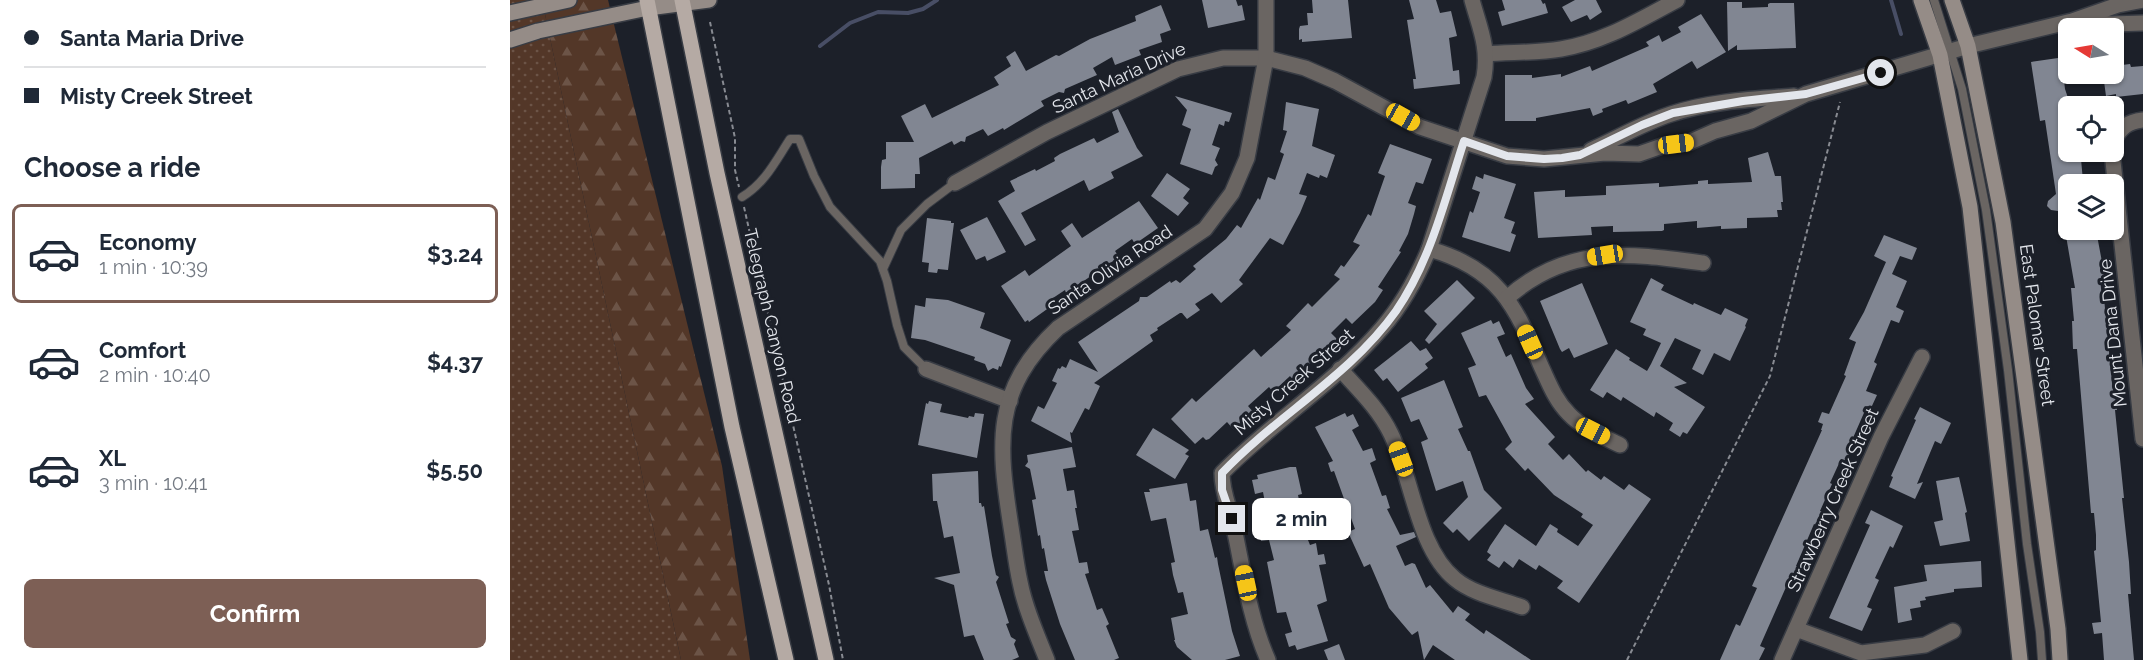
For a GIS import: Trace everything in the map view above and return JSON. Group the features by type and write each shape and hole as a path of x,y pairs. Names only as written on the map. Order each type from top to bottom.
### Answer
{"main road":[{"path":"510,13 569,0"},
{"path":"510,40 647,4 709,0"},
{"path":"1921,0 1945,53 1970,207 2020,660"},
{"name":"East Palomar Street","path":"1952,0 1968,46 2003,222 2058,629 2060,660"},
{"name":"Telegraph Canyon Road","path":"683,1 717,172 826,660"},
{"path":"647,4 732,427 786,660"}],"street":[{"name":"Santa Olivia Road","path":"1047,660 1020,583 1004,481 1002,446 1010,401 1024,369 1034,354 1058,328 1206,229 1232,193 1247,158 1266,58 1266,0"},
{"name":"Misty Creek Street","path":"1268,660 1255,626 1232,519 1222,490 1222,473 1241,453 1369,343 1395,312 1418,275 1429,249 1484,77 1486,54 1472,0"},
{"path":"1486,54 1560,50 1589,42 1615,34 1677,0"},
{"path":"2080,18 2118,4 2143,0"},
{"path":"2124,24 2143,23"},
{"name":"Santa Maria Drive","path":"955,183 1047,132 1178,69 1207,60 1266,58 1305,68 1325,76 1420,127 1492,152 1525,158 1553,159 1580,155 1639,153 1662,146 1690,142 1715,131 1751,121 1806,94 1968,46 2058,24"},
{"name":"Santa Maria Drive","path":"1580,155 1642,125 1673,113 1750,100 1806,94"},
{"path":"2124,127 2132,122 2143,120"},
{"name":"Mount Dana Drive","path":"2113,162 2143,439"},
{"path":"1429,249 1455,257 1488,278 1507,298 1521,320 1550,386 1561,405 1584,427 1620,445"},
{"path":"1507,298 1526,281 1562,265 1587,258 1623,254 1703,263"},
{"name":"Strawberry Creek Street","path":"1782,660 1881,437 1922,357"},
{"path":"926,369 1010,401"},
{"path":"1340,369 1374,407 1390,433 1428,542 1440,563 1455,578 1471,589 1522,607"},
{"path":"1797,629 1861,653 1925,645 1953,631"}],"lane":[{"path":"1934,0 1945,53 1962,89 1986,210 2008,370 2042,660"},
{"path":"742,197 766,178 790,139 799,139 830,207 880,261 904,347 926,369"},
{"path":"883,269 901,230 927,204 955,183"}],"path":[{"path":"710,22 735,138 735,170 829,585 843,660"},
{"path":"1628,660 1770,376 1840,102"}],"green space":[{"path":"510,0 542,0 681,660 510,660"},
{"path":"542,0 608,0 722,466 750,660 681,660"}],"building":[{"path":"1202,0 1236,0 1238,6 1242,5 1245,20 1208,28"},
{"path":"1312,0 1348,0 1352,38 1302,42 1302,39 1299,40 1300,26 1308,25 1307,13 1313,13"},
{"path":"1409,0 1436,0 1440,13 1451,11 1457,36 1449,38 1453,71 1459,70 1460,84 1414,89 1413,79 1416,79 1407,20 1414,19"},
{"path":"1502,0 1541,0 1543,4 1545,3 1548,13 1502,26 1498,12 1505,10"},
{"path":"1575,0 1596,0 1602,12 1590,20 1587,15 1571,22 1562,7"},
{"path":"1727,2 1742,2 1742,8 1768,7 1770,3 1794,3 1796,48 1737,50 1737,45 1728,51"},
{"path":"1161,5 1171,30 1160,34 1162,42 1139,50 1141,55 1115,65 1112,57 1093,68 1097,75 1065,89 1064,93 1059,92 1041,101 1044,106 1004,130 1003,128 988,136 983,129 966,137 965,142 961,141 954,145 952,141 919,158 920,174 915,174 915,188 881,189 881,167 882,160 886,159 886,142 914,142 901,116 925,104 932,118 999,85 994,77 1011,66 1006,57 1015,51 1026,71 1090,39 1136,21 1135,16"},
{"path":"1701,14 1726,52 1697,69 1692,61 1653,84 1657,92 1628,104 1626,100 1602,109 1603,112 1593,116 1590,108 1536,118 1536,121 1505,121 1505,75 1532,75 1532,78 1561,74 1561,77 1590,66 1592,71 1649,46 1646,42 1659,35 1662,42 1681,32 1678,27"},
{"path":"2058,58 2058,84 2064,84 2067,96 2058,96 2058,162 2081,162 2082,174 2058,174 2058,211 2051,210 2047,206 2048,201 2056,194 2045,120 2040,121 2031,62"},
{"path":"2124,65 2143,66 2143,94 2106,96 2104,84 2124,84"},
{"path":"1175,96 1232,113 1229,122 1225,121 1224,126 1219,124 1212,145 1220,148 1215,160 1218,165 1212,175 1180,164 1191,129 1182,125 1187,110"},
{"path":"1286,102 1319,109 1312,146 1335,155 1327,178 1320,175 1319,178 1307,173 1299,194 1307,196 1283,245 1270,238 1239,280 1243,284 1221,303 1212,293 1195,304 1200,310 1187,319 1180,313 1150,335 1153,341 1094,383 1100,386 1089,410 1085,408 1072,433 1070,432 1072,443 1031,421 1038,406 1044,409 1057,383 1052,381 1058,368 1062,366 1066,368 1070,359 1098,372 1078,342 1139,301 1140,297 1147,297 1170,281 1171,283 1176,280 1180,283 1196,269 1193,266 1226,239 1237,225 1241,228 1258,198 1260,200 1268,177 1275,180 1284,154 1280,152 1287,131 1283,130"},
{"path":"1118,109 1143,156 1111,172 1114,178 1089,191 1084,180 1021,213 1036,240 1025,246 998,201 1015,191 1010,181 1035,169 1036,171 1055,161 1054,158 1060,154 1094,138 1097,143 1119,132 1112,112"},
{"path":"1390,144 1432,159 1423,184 1416,182 1408,203 1416,206 1414,214 1408,234 1399,251 1401,252 1378,287 1383,290 1375,302 1352,324 1346,318 1331,333 1337,339 1293,380 1290,376 1273,392 1269,387 1248,406 1254,413 1234,430 1227,422 1209,439 1206,440 1203,437 1195,444 1171,419 1192,398 1196,402 1254,349 1261,357 1291,330 1286,326 1308,303 1312,307 1340,279 1334,275 1341,265 1344,267 1360,245 1353,242 1368,214 1371,216 1385,176 1378,173"},
{"path":"1768,152 1775,176 1781,176 1783,202 1781,202 1782,210 1777,210 1778,217 1747,218 1747,228 1721,229 1721,226 1697,228 1697,221 1664,224 1662,231 1613,232 1613,226 1591,227 1592,235 1538,238 1534,192 1565,190 1565,197 1606,195 1606,186 1659,183 1659,187 1698,184 1698,181 1708,180 1708,184 1752,182 1748,158"},
{"path":"1167,173 1190,189 1183,198 1189,203 1178,216 1151,196"},
{"path":"1484,174 1516,184 1504,218 1515,222 1511,233 1516,235 1510,252 1462,237 1470,211 1473,213 1480,192 1472,189 1476,176 1483,179"},
{"path":"1139,201 1158,228 1135,244 1132,239 1115,251 1119,257 1066,293 1065,290 1047,302 1050,307 1029,322 1028,320 1025,322 1001,286 1025,270 1029,276 1071,246 1061,231 1072,223 1082,238"},
{"path":"987,217 1006,252 987,261 985,256 976,260 960,230"},
{"path":"927,218 954,223 948,270 938,269 937,273 928,272 929,263 922,262"},
{"path":"1884,235 1917,248 1912,260 1900,256 1892,274 1907,281 1896,307 1904,311 1899,323 1891,320 1874,362 1877,364 1866,391 1877,395 1871,408 1867,406 1849,447 1852,449 1846,461 1841,459 1830,483 1832,484 1820,511 1825,513 1819,526 1814,524 1796,566 1801,568 1795,580 1790,578 1760,646 1765,648 1759,660 1720,660 1736,624 1740,626 1757,588 1752,586 1822,430 1823,424 1818,422 1822,412 1829,414 1846,376 1844,375 1856,342 1849,339 1864,312 1886,262 1874,256"},
{"path":"2067,240 2098,240 2104,278 2100,278 2102,298 2104,298 2112,383 2117,410 2115,410 2129,562 2131,594 2128,594 2134,660 2104,660 2102,633 2094,634 2092,623 2101,622 2094,551 2096,550 2096,535 2094,513 2091,513 2077,349 2073,349 2072,321 2074,321 2071,288 2075,288"},
{"path":"1651,278 1664,285 1661,290 1693,305 1694,303 1721,315 1725,308 1748,319 1730,361 1714,353 1703,375 1692,369 1701,350 1675,338 1660,366 1687,383 1674,387 1705,407 1687,434 1683,432 1680,437 1669,430 1673,423 1656,412 1654,417 1623,397 1621,401 1607,392 1603,398 1590,390 1616,349 1647,371 1651,364 1661,343 1643,335 1646,329 1630,322"},
{"path":"1457,280 1475,298 1429,344 1425,340 1437,324 1424,311"},
{"path":"1582,283 1608,344 1574,358 1569,348 1562,352 1560,349 1540,301"},
{"path":"926,298 948,300 985,313 980,328 1011,340 1001,367 999,366 998,370 993,368 988,371 985,364 974,360 975,357 925,340 911,338 915,305 925,307"},
{"path":"1491,320 1493,324 1499,321 1505,334 1497,337 1506,357 1511,354 1526,388 1534,399 1525,404 1555,437 1548,444 1563,460 1569,454 1586,472 1588,470 1601,480 1604,476 1624,490 1629,484 1651,499 1579,603 1557,588 1563,581 1539,565 1536,570 1519,559 1513,568 1504,561 1499,568 1487,560 1491,555 1487,552 1490,546 1505,524 1536,546 1550,524 1558,529 1557,532 1578,546 1593,525 1581,517 1583,514 1554,495 1528,468 1525,471 1505,449 1512,442 1486,395 1479,397 1468,368 1476,365 1461,333"},
{"path":"1411,341 1420,351 1426,348 1433,358 1425,364 1428,368 1398,392 1387,378 1383,381 1374,370"},
{"path":"1444,380 1463,427 1458,429 1470,451 1484,490 1502,508 1469,541 1457,529 1453,533 1443,523 1468,497 1463,481 1436,491 1421,442 1428,439 1419,419 1411,422 1401,398"},
{"path":"929,401 942,404 940,412 968,418 969,416 974,417 975,413 984,414 977,458 918,445 926,403 928,404"},
{"path":"1920,407 1951,423 1941,444 1935,441 1917,484 1923,482 1915,499 1889,487 1893,477 1891,476"},
{"path":"1345,413 1347,417 1353,414 1359,426 1352,430 1363,451 1372,448 1376,460 1370,463 1382,496 1386,495 1390,508 1387,509 1400,535 1414,532 1416,537 1396,546 1405,566 1415,564 1426,588 1430,585 1453,613 1458,606 1470,614 1465,620 1484,634 1486,630 1531,660 1455,660 1433,645 1424,660 1418,631 1412,635 1389,608 1370,564 1364,567 1348,532 1355,529 1334,471 1331,472 1328,463 1333,461 1315,427"},
{"path":"1153,428 1189,450 1185,454 1189,456 1175,479 1136,455"},
{"path":"1072,447 1076,467 1063,469 1067,491 1074,490 1077,508 1075,508 1079,530 1072,531 1079,563 1087,562 1089,573 1085,574 1097,610 1102,608 1109,624 1106,626 1119,658 1114,660 1075,660 1060,624 1044,571 1048,571 1044,548 1042,549 1040,535 1038,536 1032,500 1036,499 1030,469 1025,466 1028,462 1027,455"},
{"path":"1296,467 1302,494 1298,495 1306,535 1310,545 1316,543 1318,555 1324,554 1326,564 1319,565 1327,601 1317,605 1328,641 1297,650 1295,645 1289,647 1285,634 1292,632 1286,612 1277,613 1267,562 1274,560 1269,540 1261,541 1256,516 1267,513 1263,492 1255,494 1252,480 1258,479 1257,475"},
{"path":"978,471 979,503 982,507 984,506 996,575 999,577 996,582 1009,623 1006,624 1011,637 1016,640 1014,644 1019,657 1012,660 984,660 974,635 964,637 954,585 934,578 960,573 953,536 944,538 937,501 933,501 932,474"},
{"path":"1959,477 1967,512 1965,513 1970,541 1940,546 1934,522 1943,520 1936,481"},
{"path":"1187,483 1190,501 1196,500 1200,531 1208,529 1215,558 1217,557 1232,631 1240,656 1225,660 1192,660 1177,647 1174,640 1171,618 1188,614 1183,592 1178,593 1173,575 1171,563 1175,562 1166,518 1151,521 1144,492 1150,492 1149,489"},
{"path":"1871,510 1903,526 1893,548 1890,546 1875,578 1879,580 1867,607 1872,609 1862,631 1829,618 1870,525 1865,523"},
{"path":"1981,561 1982,587 1954,589 1954,592 1925,597 1926,600 1920,601 1921,607 1910,609 1912,620 1898,623 1894,587 1927,581 1924,565"},
{"path":"1339,644 1345,660 1328,660 1324,650"}],"waterway":[{"path":"820,46 850,23 878,12 908,13 923,9 937,0"},
{"path":"1891,0 1901,34"}],"route":[{"path":"1232,519 1222,490 1222,473 1241,453 1324,385 1369,343 1395,312 1418,275 1429,249 1464,141 1507,156 1562,158 1580,155 1642,125 1673,113 1743,101 1806,94 1881,73"}]}
